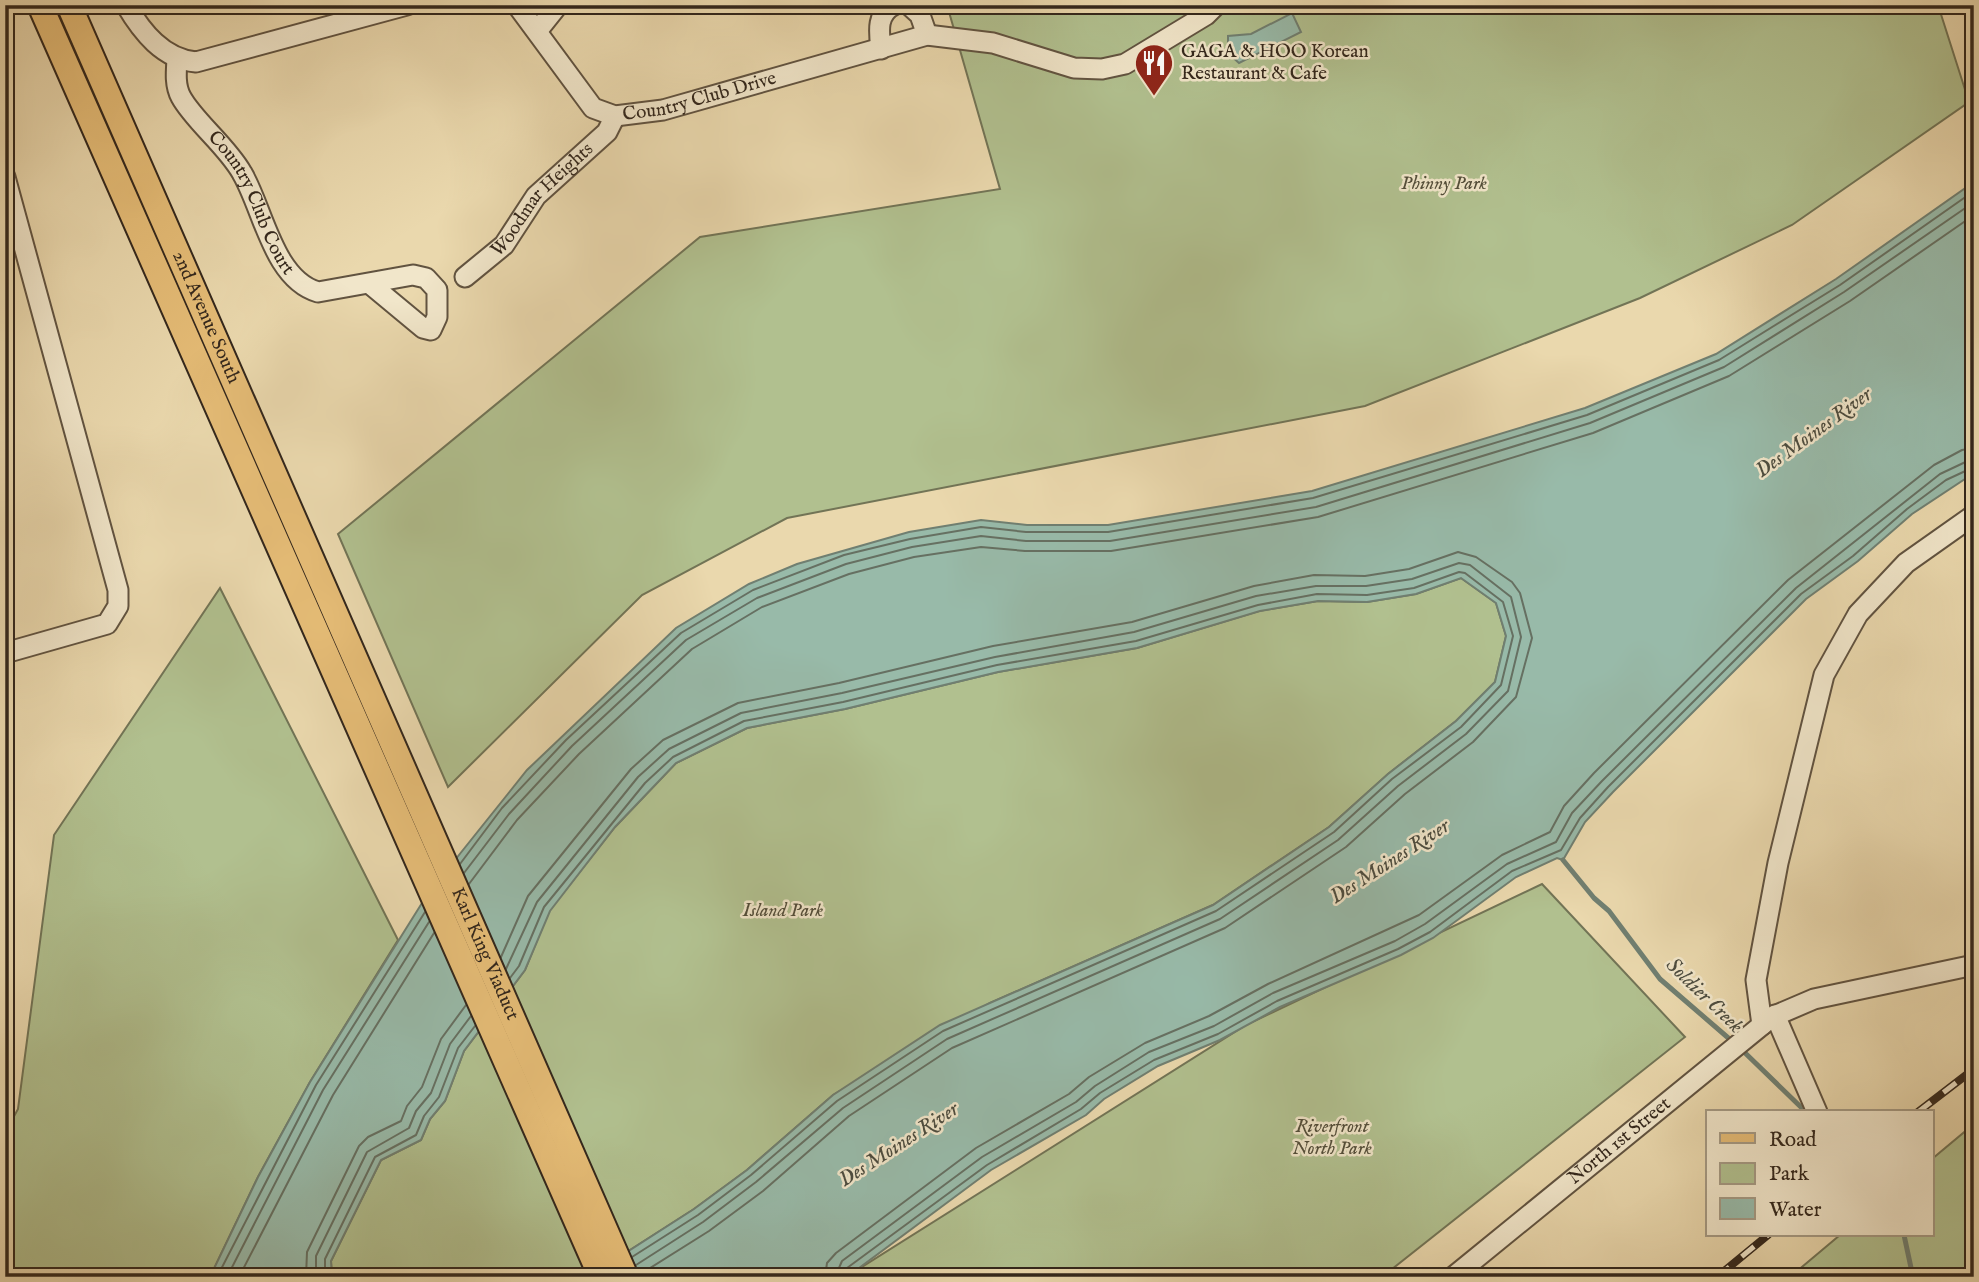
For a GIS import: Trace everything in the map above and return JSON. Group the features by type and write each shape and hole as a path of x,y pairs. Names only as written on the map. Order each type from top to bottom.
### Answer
{"main road":[{"name":"Karl King Viaduct","path":"40,5 601,1277"},
{"name":"2nd Avenue South","path":"69,5 342,630"},
{"name":"Karl King Viaduct","path":"342,630 626,1277"}],"street":[{"path":"126,5 142,32 177,61 196,62 371,10 407,5"},
{"name":"Country Club Drive","path":"517,5 593,108 615,116 663,110 928,35"},
{"path":"538,30 558,5"},
{"path":"881,49 879,27 883,15 894,5"},
{"path":"909,5 920,15 928,35 993,43 1074,68 1102,69 1125,64 1206,15 1216,5"},
{"name":"Country Club Court","path":"177,61 176,78 181,98 225,148 243,174 267,232 282,260 296,277 308,289 318,292 370,284"},
{"name":"Woodmar Heights","path":"465,277 504,245 536,195 607,132 615,116"},
{"path":"5,177 10,210 118,590 118,606 107,624 5,653"},
{"path":"1816,1110 1756,980 1778,863 1824,675 1858,614 1906,563 1974,515"},
{"path":"1775,1017 1814,999 1974,965"},
{"name":"North 1st Street","path":"1453,1277 1775,1017"}],"green space":[{"name":"Phinny Park","path":"947,5 1938,5 1969,102 1792,225 1640,298 1365,406 787,518 642,595 448,787 338,534 700,237 1000,189"},
{"name":"Island Park","path":"1461,578 1496,603 1506,636 1495,682 1456,721 1388,774 1329,827 1213,905 990,1003 833,1095 747,1170 694,1209 588,1277 332,1277 331,1261 381,1160 421,1140 430,1119 445,1101 464,1051 525,970 549,911 615,827 676,763 747,728 845,709 998,672 1137,648 1259,611 1318,601 1367,602 1416,594"},
{"path":"220,588 398,940 310,1082 258,1177 210,1277 5,1277 5,1133 18,1109 54,835"},
{"name":"Riverfront North Park","path":"1542,884 1685,1037 1382,1277 846,1277 1246,1025"},
{"path":"1974,1124 1974,1277 1790,1277 1839,1236 1934,1236 1934,1157"}],"water":[{"path":"1292,13 1301,32 1239,63 1228,53 1228,36 1251,34"},
{"name":"Des Moines River","path":"1974,182 1974,473 1912,514 1858,561 1806,599 1585,822 1563,860 1557,858 1516,877 1433,938 1401,955 1280,1007 1220,1040 1158,1066 1104,1099 1086,1115 991,1170 847,1277 588,1277 694,1209 747,1170 833,1095 940,1025 1213,905 1329,827 1388,774 1456,721 1495,682 1506,636 1496,603 1461,578 1416,594 1367,602 1318,601 1260,611 1137,648 998,672 845,709 747,728 676,763 615,827 550,911 525,970 464,1051 445,1101 430,1119 421,1140 381,1160 331,1261 332,1277 210,1277 258,1177 310,1082 427,895 527,770 676,628 749,584 797,564 909,532 981,520 1027,525 1108,525 1312,491 1585,408 1716,354 1836,279"}],"waterway":[{"name":"Soldier Creek","path":"1563,860 1594,898 1609,911 1660,979 1733,1042"},
{"name":"Soldier Creek","path":"1741,1049 1804,1110"},
{"name":"Soldier Creek","path":"1904,1236 1913,1277"}],"railway":[{"path":"1921,1110 1974,1069"},
{"path":"1717,1277 1767,1236"}],"place":[{"name":"GAGA & HOO Korean Restaurant & Cafe","path":"1154,97"}]}
